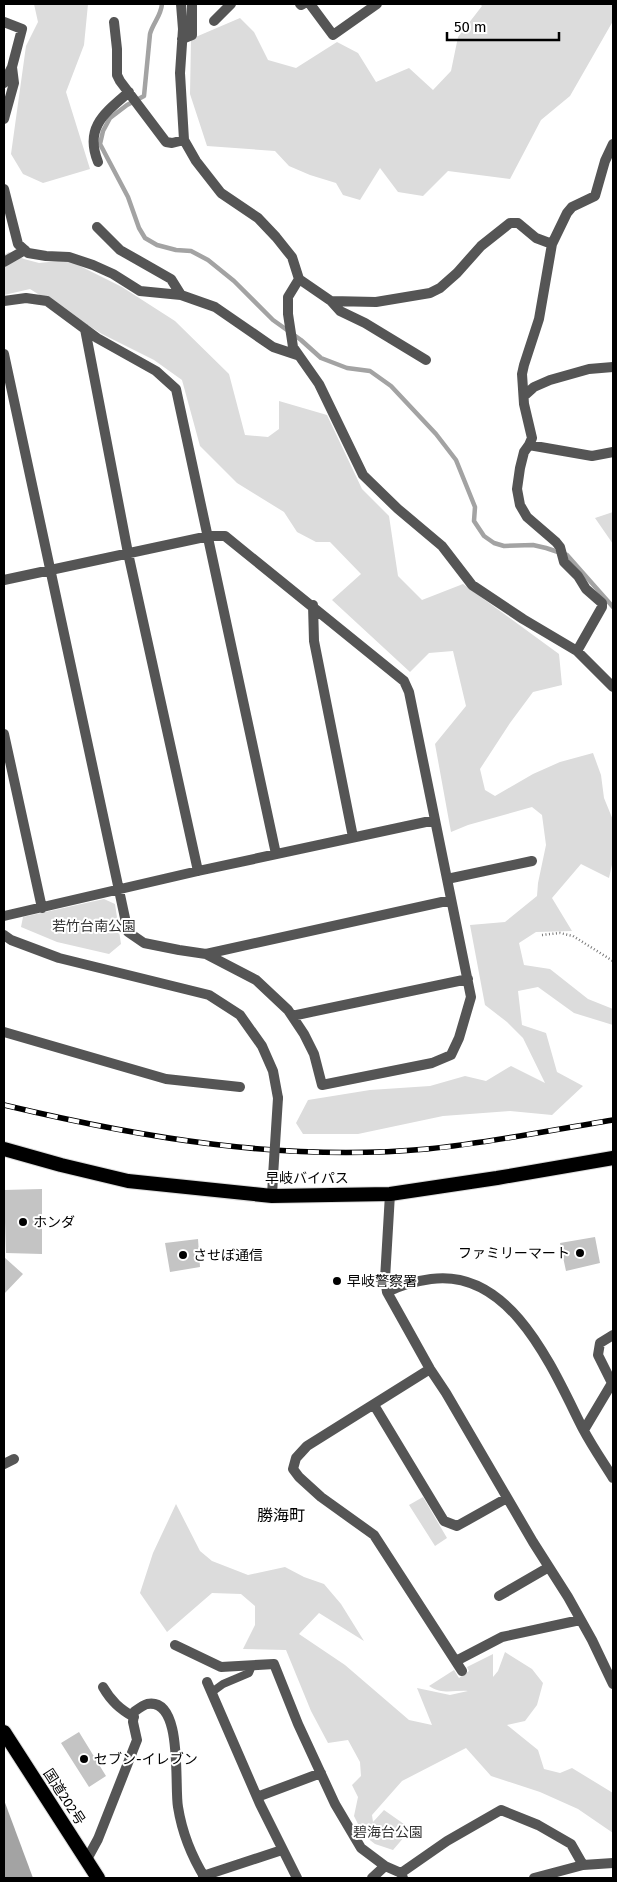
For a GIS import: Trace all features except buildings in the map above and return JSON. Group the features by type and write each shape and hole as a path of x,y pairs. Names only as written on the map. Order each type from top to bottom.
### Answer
{"highway":[{"name":"早岐バイパス","path":"4,1149 128,1181 272,1196 390,1194 613,1158"},
{"name":"国道202号","path":"4,1732 98,1878"}],"street":[{"path":"181,4 182,39 180,73 184,140 196,161 221,194 258,218 276,237 292,257 299,279 331,301 340,311 365,323 426,360"},
{"path":"182,39 192,34 192,4"},
{"path":"214,21 231,4"},
{"path":"310,4 333,35 377,4"},
{"path":"4,22 22,29 12,67 4,83"},
{"path":"114,22 117,75 166,142 172,143 184,140"},
{"path":"4,119 14,83 12,67"},
{"path":"98,162 93,149 93,135 98,122 107,112 131,94"},
{"path":"576,651 602,608 602,603 586,589 578,576 562,559 560,547 546,532 527,517 520,505 517,489 520,468 524,452 530,445 532,438 524,396 524,365 539,318 552,244 567,213 572,207 595,196 604,161 613,144"},
{"path":"4,189 18,244 28,253 69,257 112,274 140,291 181,295 215,307 273,347 295,351"},
{"path":"331,301 376,302 430,293 440,288 457,273 480,246 510,223 518,223 536,238 552,244"},
{"path":"97,228 120,250 171,279 181,295"},
{"path":"4,262 25,250"},
{"path":"299,279 288,297 288,314 295,351 319,384 364,475 398,509 442,546 472,585 576,651 613,687"},
{"path":"4,301 26,298 47,301 97,338 156,371 176,389 276,854"},
{"path":"85,329 128,553 198,871"},
{"path":"4,354 49,570 128,932 144,943 206,954 256,980 292,1016 304,1034 314,1054 322,1086 432,1063 451,1054 459,1038 471,997 409,692 404,681 313,605 225,536 208,536 49,570 4,580"},
{"path":"524,396 534,387 550,380 589,369 613,367"},
{"path":"530,445 592,456 613,452"},
{"path":"313,605 314,641 353,837"},
{"path":"4,734 42,908"},
{"path":"4,916 198,871 435,820"},
{"path":"447,879 532,861"},
{"path":"206,954 452,900"},
{"path":"4,935 10,940 58,958 209,995 240,1015 262,1046 273,1071 278,1098 272,1196"},
{"path":"292,1016 468,979"},
{"path":"4,1032 166,1078 240,1087"},
{"path":"390,1194 385,1279 387,1292 430,1369 580,1620 613,1684"},
{"path":"387,1292 397,1286 444,1277 460,1279 479,1286 498,1298 540,1346 564,1388 584,1430 613,1478"},
{"path":"584,1430 612,1383 598,1356 600,1343 613,1335"},
{"path":"430,1369 307,1446 296,1458 293,1468 299,1477 321,1497 374,1535 462,1671"},
{"path":"374,1405 444,1521 458,1526 507,1498"},
{"path":"4,1464 14,1458"},
{"path":"499,1596 549,1568"},
{"path":"456,1661 502,1636 580,1620"},
{"path":"176,1645 221,1667 274,1664 298,1724 335,1804 361,1848 385,1866 402,1875 447,1841 501,1810 538,1825 571,1844 583,1865"},
{"path":"103,1687 108,1697 118,1707 134,1717"},
{"path":"210,1687 257,1797 297,1878"},
{"path":"86,1860 98,1839 136,1740 132,1722 134,1712 146,1704 158,1705 168,1714 174,1735 178,1807 193,1857 204,1877 282,1850"},
{"path":"257,1797 321,1773"},
{"path":"534,1878 583,1865 613,1863"},
{"path":"372,1878 385,1866"}],"lane":[{"path":"210,1687 223,1684 249,1673 252,1666"}],"path":[{"path":"542,935 560,934 573,936 613,961"}],"green space":[{"path":"34,4 88,4 84,45 66,92 90,169 43,183 23,174 11,154 26,46 38,22"},
{"path":"480,4 613,4 613,21 570,96 541,120 510,179 448,171 423,196 398,192 380,168 360,200 343,195 336,183 289,166 275,151 207,146 190,94 191,39 240,18 254,32 268,60 296,68 337,42 358,53 376,82 409,68 433,90 451,71 458,37 482,6"},
{"path":"9,252 39,263 68,260 122,287 175,321 229,374 245,435 268,437 279,429 279,401 327,415 362,489 389,516 398,576 422,600 463,584 559,654 562,685 533,692 480,769 485,790 495,796 533,774 560,762 593,753 601,775 604,798 613,820 613,860 609,878 581,864 552,898 572,931 536,932 519,943 524,965 550,969 588,999 613,1009 613,1025 574,1013 538,987 518,991 522,1025 546,1033 557,1072 583,1086 552,1115 510,1111 443,1116 358,1134 303,1134 296,1123 308,1100 370,1090 430,1086 465,1076 486,1081 511,1066 545,1083 523,1038 507,1022 485,1005 470,925 505,922 537,896 546,845 542,815 532,807 468,825 451,832 435,744 466,706 453,651 429,653 410,672 332,600 361,574 330,542 316,542 297,532 284,512 237,483 200,446 182,380 154,360 102,334 30,289 4,295 4,255"},
{"path":"613,512 613,544 595,518"},
{"name":"若竹台南公園","path":"104,899 115,904 121,944 109,954 57,942 21,927 23,917"},
{"path":"423,1497 447,1538 435,1546 409,1505"},
{"name":"碧海台公園","path":"176,1504 200,1551 212,1561 248,1575 285,1567 304,1577 324,1584 341,1604 364,1641 319,1613 299,1634 345,1665 409,1720 432,1725 417,1688 450,1695 468,1691 444,1691 429,1686 454,1670 459,1678 469,1671 467,1667 493,1654 493,1677 498,1671 505,1652 532,1669 543,1683 537,1705 525,1721 507,1725 538,1750 544,1769 560,1773 572,1768 613,1793 613,1833 578,1809 540,1792 491,1776 466,1748 402,1781 372,1815 373,1822 384,1810 411,1829 393,1850 375,1844 362,1834 364,1832 362,1832 354,1816 358,1797 352,1785 361,1776 360,1762 348,1740 328,1743 311,1711 286,1650 243,1649 255,1625 255,1606 241,1594 212,1593 167,1632 140,1593 153,1553"}],"shaded area":[{"path":"4,1800 33,1878 4,1878"}],"waterway":[{"path":"162,4 150,34 144,96 127,105 110,118 103,131 100,144 128,197 139,228 145,238 157,245 176,250 191,251 208,260 234,281 273,320 301,340 321,358 347,368 370,371 391,386 436,434 456,460 475,507 474,521 484,536 494,543 504,546 533,545 567,555 613,607"}],"railway":[{"path":"4,1105 108,1128 161,1137 214,1144 320,1152 427,1149 497,1140 613,1120"}],"place":[{"name":"ホンダ","path":"23,1222"},
{"name":"ファミリーマート","path":"580,1253"},
{"name":"させぼ通信","path":"183,1255"},
{"name":"早岐警察署","path":"337,1281"},
{"name":"セブン-イレブン","path":"84,1759"}],"district":[{"name":"勝海町","path":"281,1515"}]}
